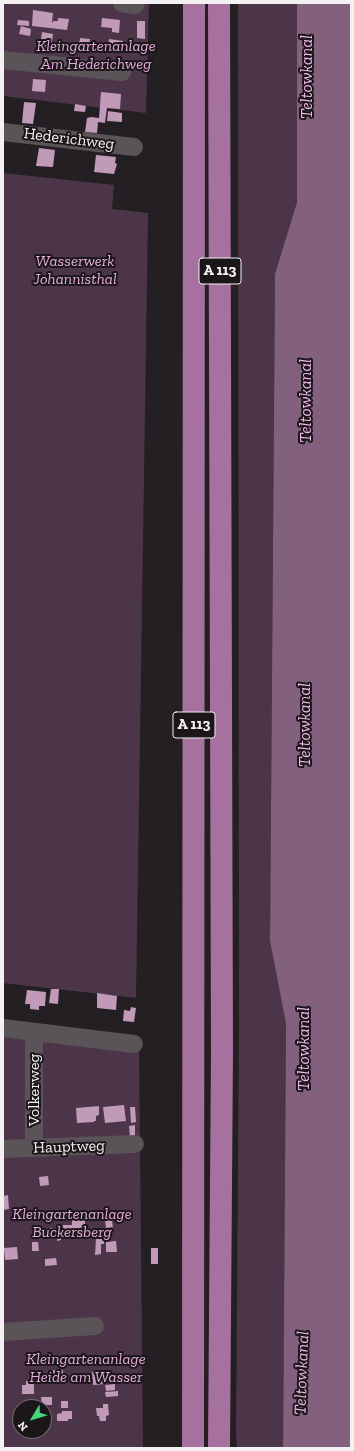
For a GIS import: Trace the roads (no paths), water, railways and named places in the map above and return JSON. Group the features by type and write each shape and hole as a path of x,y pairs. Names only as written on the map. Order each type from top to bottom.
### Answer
{"highway":[{"name":"A 113","path":"193,1448 194,3"},
{"name":"A 113","path":"219,3 222,1060 219,1448"}],"lane":[{"path":"3,60 122,72"},
{"name":"Hederichweg","path":"3,132 134,147"},
{"path":"3,1028 134,1044"},
{"name":"Volkerweg","path":"34,1032 34,1148"},
{"name":"Hauptweg","path":"3,1149 135,1144"},
{"path":"3,1332 95,1326"}],"water":[{"name":"Teltowkanal","path":"297,3 351,3 351,1448 283,1448 286,1024 270,941 275,274 297,202"}],"park label":[{"name":"Kleingartenanlage Am Hederichweg","path":"96,55"},
{"name":"Wasserwerk Johannisthal","path":"75,270"},
{"name":"Kleingartenanlage Buckersberg","path":"72,1223"},
{"name":"Kleingartenanlage Heide am Wasser","path":"86,1368"}]}
